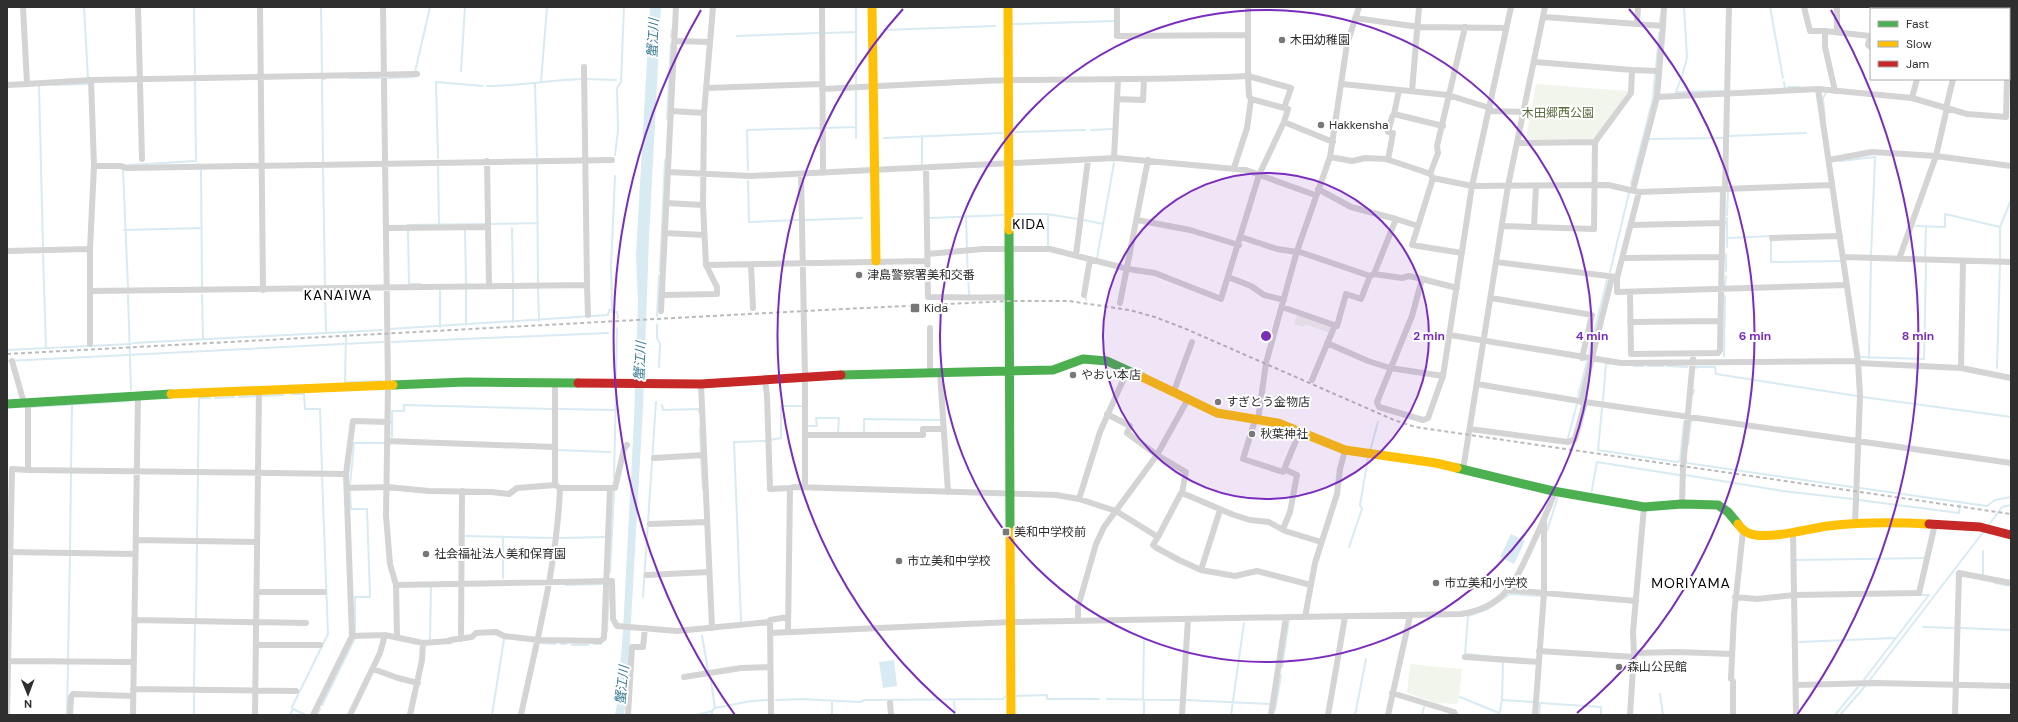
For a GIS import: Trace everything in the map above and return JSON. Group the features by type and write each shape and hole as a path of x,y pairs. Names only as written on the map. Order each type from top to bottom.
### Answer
{"street":[{"path":"23,7 27,84"},
{"path":"138,7 142,159"},
{"path":"260,7 263,290"},
{"path":"383,7 388,385 387,531 390,564 396,585 397,637"},
{"path":"661,311 676,7"},
{"path":"662,295 717,294 717,287 706,265 703,205 704,113 713,7"},
{"path":"822,7 823,173"},
{"path":"872,7 876,260"},
{"path":"1008,7 1011,715"},
{"path":"1116,7 1117,36 1248,35"},
{"path":"1234,168 1247,128 1251,99 1249,96 1248,76 1248,7"},
{"path":"1300,431 1283,472 1243,459 1256,420 1265,366 1297,252 1330,157 1347,44 1359,7"},
{"path":"1412,91 1420,7"},
{"path":"1422,279 1412,316 1377,402 1379,407 1423,420 1428,418 1443,376 1472,186 1511,7"},
{"path":"1463,470 1508,186 1545,17 1545,7"},
{"path":"1637,24 1638,7"},
{"path":"1470,429 1568,442 1575,439 1592,359 1631,225 1636,191 1656,96 1664,7"},
{"path":"1630,292 1631,354 1718,354 1720,350 1729,7"},
{"path":"1804,7 1810,31 1837,31 1870,36 1868,45 1870,46"},
{"path":"1837,7 1837,31"},
{"path":"1545,17 1663,26"},
{"path":"1355,18 1419,27 1506,28"},
{"path":"1462,253 1412,245 1438,153 1437,146 1443,126 1465,27"},
{"path":"1825,31 1825,47 1835,91"},
{"path":"674,41 710,42"},
{"path":"1535,62 1659,71"},
{"path":"584,67 588,315"},
{"path":"1502,226 1594,229 1595,142 1631,93 1632,70"},
{"path":"7,85 91,80 417,74"},
{"path":"706,88 822,86 873,87 1008,80 1118,78 1177,80 1248,76 1291,88 1284,108"},
{"path":"1114,158 1118,78"},
{"path":"1116,99 1143,100 1144,79"},
{"path":"90,344 90,249 94,166 91,80"},
{"path":"1912,98 1917,80"},
{"path":"1899,259 1936,156 1953,80"},
{"path":"1656,96 1818,89 1912,98 1967,114 2006,117 2007,80"},
{"path":"1342,84 1450,96 1489,109 1525,112"},
{"path":"1818,89 1858,362 1858,440 1854,523"},
{"path":"1388,160 1393,133 1388,132 1392,116 1394,114 1399,90"},
{"path":"706,265 751,265 876,260 927,257 1009,248 1050,249 1128,269 1155,273 1221,300 1259,175 1284,122 1288,109 1251,99"},
{"path":"671,111 704,113"},
{"path":"1394,114 1443,126"},
{"path":"1284,122 1333,142"},
{"path":"1518,143 1595,142"},
{"path":"1829,160 1872,152 1936,156 2011,166"},
{"path":"1330,157 1352,161 1365,158 1388,160 1432,176 1472,186 1608,185 1636,191 1832,185"},
{"path":"668,172 751,176 1114,158 1148,160 1234,168 1317,192 1351,207 1418,226"},
{"path":"94,166 120,166 127,168 612,160"},
{"path":"1076,255 1088,160"},
{"path":"1120,304 1148,160"},
{"path":"487,161 489,286"},
{"path":"926,168 928,297 1009,297"},
{"path":"801,174 805,376 805,487"},
{"path":"1534,227 1536,186"},
{"path":"666,202 703,205"},
{"path":"1312,380 1335,325 1338,325 1346,294 1361,299 1396,219"},
{"path":"1137,220 1190,230 1238,245"},
{"path":"1631,225 1723,224"},
{"path":"386,228 488,227"},
{"path":"665,233 704,235"},
{"path":"1772,238 1840,236"},
{"path":"1241,237 1277,249 1297,252 1372,275 1402,278 1408,276 1457,288"},
{"path":"7,251 90,249"},
{"path":"1622,258 1722,257"},
{"path":"1843,257 2011,262"},
{"path":"1084,295 1090,259"},
{"path":"1961,368 1963,261"},
{"path":"1497,262 1615,277"},
{"path":"751,265 753,308"},
{"path":"1228,277 1251,286 1264,295 1284,300"},
{"path":"1615,277 1617,292 1847,285"},
{"path":"90,291 588,285"},
{"path":"1491,298 1592,315 1582,358"},
{"path":"1282,307 1335,325"},
{"path":"1630,322 1720,321"},
{"path":"930,328 930,374"},
{"path":"1450,335 1582,358 1621,363 1858,362 1961,368 2011,378"},
{"path":"1174,391 1192,342"},
{"path":"1327,344 1368,361 1390,368 1443,376"},
{"path":"1682,504 1683,467 1693,354"},
{"path":"7,404 138,395 465,382 701,384 805,376 1053,370 1083,359 1107,360 1217,413 1278,423 1345,450 1364,454 1410,459 1555,491 1644,507 1682,504 1718,505 1728,512 1744,531 1755,535 1769,535 1854,523 1936,524 1980,527 2011,535"},
{"path":"12,362 26,402 28,470"},
{"path":"1080,499 1107,414 1128,369"},
{"path":"940,373 948,492"},
{"path":"765,380 767,396 770,488 805,487 1056,495 1080,499 1116,511 1158,536"},
{"path":"521,715 550,582 559,521 554,447 555,383"},
{"path":"701,384 712,628"},
{"path":"1477,384 1583,402 2011,463"},
{"path":"255,715 259,390"},
{"path":"133,715 138,395"},
{"path":"1078,620 1078,607 1096,544 1104,527 1157,455 1188,399"},
{"path":"1107,414 1130,426 1127,433 1157,455 1186,472 1182,493 1153,545 1155,547 1201,570 1235,576 1257,571 1311,585"},
{"path":"313,715 352,636 346,474 353,421 388,422"},
{"path":"805,435 923,435 923,430 943,429"},
{"path":"388,441 554,447"},
{"path":"347,488 387,487 429,491 462,491 509,494 517,488 557,486 615,488 624,449 627,445"},
{"path":"1306,617 1315,563 1337,494 1340,469 1345,450"},
{"path":"654,458 704,455"},
{"path":"7,715 9,494 12,469 346,474"},
{"path":"1283,529 1290,512 1297,475 1284,469"},
{"path":"352,636 385,635 423,643 450,641 472,637 476,633 496,632 504,636 538,640 600,641 604,638 610,488"},
{"path":"788,632 790,488"},
{"path":"461,638 462,491"},
{"path":"770,633 1011,622 1410,616 1473,612 1492,604 1509,590 1519,574 1544,521 1555,491"},
{"path":"1182,493 1220,510 1250,520 1269,522 1283,529 1321,542"},
{"path":"1630,715 1634,655 1633,632 1644,507"},
{"path":"1201,570 1220,510"},
{"path":"1535,715 1544,593 1544,521"},
{"path":"650,524 707,522"},
{"path":"1735,597 1757,599 1794,595 1919,593 1936,524"},
{"path":"1734,715 1732,654 1735,597 1744,531"},
{"path":"1793,532 1796,715"},
{"path":"136,540 257,542"},
{"path":"9,552 135,554"},
{"path":"647,575 709,572"},
{"path":"1955,715 1959,573 2011,583"},
{"path":"396,585 612,581 614,619 617,626 633,626 677,631 770,622 770,620 788,617"},
{"path":"1509,590 1636,601"},
{"path":"257,592 324,592"},
{"path":"1388,715 1410,616"},
{"path":"1271,715 1286,617"},
{"path":"1328,715 1345,617"},
{"path":"1182,715 1188,619"},
{"path":"134,620 306,623"},
{"path":"770,622 771,715"},
{"path":"628,715 632,648 643,647 645,628"},
{"path":"350,715 372,669 385,635"},
{"path":"410,715 418,683 423,643"},
{"path":"256,645 320,645"},
{"path":"1539,651 1634,655 1677,652 1732,654"},
{"path":"1465,657 1539,662"},
{"path":"8,661 134,662"},
{"path":"684,676 741,668 770,667"},
{"path":"372,669 418,683"},
{"path":"1796,685 1874,683 2011,686"},
{"path":"133,689 296,691"},
{"path":"1392,692 1454,712 1455,715"},
{"path":"70,715 71,697 73,694 133,696"},
{"path":"890,703 891,715"}],"green space":[{"name":"木田郷西公園","path":"1536,84 1628,91 1594,139 1528,140 1526,138"},
{"path":"1297,315 1333,326 1330,333 1305,324 1304,327 1294,324"},
{"path":"1410,664 1462,669 1457,704 1436,703 1407,693"}],"water":[{"name":"蟹江川","path":"650,7 661,7 649,238 643,407 627,693 624,715 615,715 618,699 623,630 634,419 638,302 636,255"},
{"path":"1511,534 1525,541 1514,564 1500,557"},
{"path":"894,660 897,686 883,688 879,662"}],"waterway":[{"path":"84,7 88,78"},
{"path":"194,7 195,74"},
{"path":"321,7 322,74"},
{"path":"415,72 430,7"},
{"path":"461,71 465,7"},
{"path":"541,82 547,7"},
{"path":"615,155 618,130 617,88 621,82 624,7"},
{"path":"856,7 856,84"},
{"path":"1684,7 1687,57 1676,92 1723,91"},
{"path":"1770,7 1783,78"},
{"path":"1921,7 1926,8"},
{"path":"1660,22 1661,14"},
{"path":"1013,24 1114,21"},
{"path":"884,30 995,26"},
{"path":"671,37 672,30"},
{"path":"825,33 856,32"},
{"path":"737,36 819,33"},
{"path":"1656,68 1659,33"},
{"path":"667,119 671,44"},
{"path":"1631,184 1653,99 1655,74"},
{"path":"388,78 414,77"},
{"path":"349,78 380,78"},
{"path":"323,162 322,79 325,79"},
{"path":"487,86 582,79"},
{"path":"586,79 616,80"},
{"path":"128,165 196,161 195,80"},
{"path":"438,158 436,82 483,86"},
{"path":"1784,82 1785,88"},
{"path":"535,83 537,157"},
{"path":"54,85 87,84"},
{"path":"39,86 43,247"},
{"path":"1788,87 1799,87"},
{"path":"856,91 856,138"},
{"path":"1825,119 1823,98 1826,93"},
{"path":"825,128 856,127"},
{"path":"748,170 747,130 820,128"},
{"path":"1091,130 1113,129"},
{"path":"1014,132 1085,130"},
{"path":"884,138 1002,133"},
{"path":"1729,136 1806,133"},
{"path":"922,136 922,164"},
{"path":"1650,139 1724,138"},
{"path":"1840,161 1875,157 1871,256"},
{"path":"660,271 665,160"},
{"path":"1097,258 1114,163"},
{"path":"537,165 538,283"},
{"path":"323,167 325,285"},
{"path":"438,167 439,224"},
{"path":"201,169 202,288"},
{"path":"1728,169 1728,184"},
{"path":"123,170 128,287"},
{"path":"615,176 611,267 612,312 617,312 618,318"},
{"path":"748,181 749,222 800,220"},
{"path":"1727,215 1728,192"},
{"path":"1610,272 1629,193"},
{"path":"2000,259 2000,227 2011,200"},
{"path":"1014,214 1046,214 1078,219"},
{"path":"1048,214 1048,247"},
{"path":"1916,226 1945,227 1945,214 2000,227"},
{"path":"930,218 1004,215"},
{"path":"966,216 967,249"},
{"path":"805,220 862,218"},
{"path":"1727,218 1727,247"},
{"path":"1084,220 1103,224"},
{"path":"491,224 538,223"},
{"path":"408,225 485,224"},
{"path":"1925,257 1926,227"},
{"path":"124,230 202,228"},
{"path":"512,228 513,283"},
{"path":"465,229 466,284"},
{"path":"408,230 409,284 421,284"},
{"path":"1727,238 1772,236"},
{"path":"1771,239 1771,262 1840,261"},
{"path":"43,254 46,348"},
{"path":"967,254 969,295"},
{"path":"1726,254 1726,271"},
{"path":"1869,358 1871,261"},
{"path":"1861,357 1924,359 1926,263"},
{"path":"1997,368 2000,264"},
{"path":"657,316 659,276"},
{"path":"1725,286 1726,276"},
{"path":"1589,353 1607,280"},
{"path":"466,288 466,325"},
{"path":"538,288 539,321"},
{"path":"440,289 440,327"},
{"path":"513,289 513,322"},
{"path":"325,291 326,333"},
{"path":"128,295 131,390"},
{"path":"202,295 203,339"},
{"path":"1724,356 1725,296"},
{"path":"390,329 608,315 609,310 612,309"},
{"path":"657,325 657,338 660,344 659,367"},
{"path":"616,379 617,328"},
{"path":"133,343 382,330"},
{"path":"346,332 345,382 382,381"},
{"path":"392,342 608,333"},
{"path":"7,361 383,342"},
{"path":"7,350 131,344"},
{"path":"1578,396 1587,362"},
{"path":"1603,401 1606,363 1608,364"},
{"path":"1634,366 1643,366"},
{"path":"1648,366 1663,366"},
{"path":"1667,366 1687,367"},
{"path":"1696,368 1715,367 1716,374 1857,396"},
{"path":"614,478 616,387"},
{"path":"1693,394 1694,390"},
{"path":"292,394 304,394 305,409 320,409 322,471"},
{"path":"262,396 283,395"},
{"path":"239,397 256,396"},
{"path":"215,398 234,397"},
{"path":"1863,397 2011,417"},
{"path":"198,468 199,398 210,398"},
{"path":"31,407 130,401"},
{"path":"643,597 656,402"},
{"path":"1568,438 1577,404"},
{"path":"71,468 72,405"},
{"path":"392,437 392,411 404,411 404,405 552,409"},
{"path":"662,405 663,410 699,409 699,412"},
{"path":"770,440 781,438 781,406 803,406"},
{"path":"1602,408 1598,450 1677,462 1680,461 1684,422"},
{"path":"558,409 617,410"},
{"path":"809,426 817,426 816,418 839,418 838,433"},
{"path":"864,433 864,419 941,420"},
{"path":"1688,445 1691,421"},
{"path":"1370,451 1378,422"},
{"path":"700,428 701,453"},
{"path":"741,621 734,442 766,441"},
{"path":"350,485 354,443 384,443"},
{"path":"557,450 610,452"},
{"path":"701,458 703,489"},
{"path":"1349,547 1362,509 1360,505 1368,458"},
{"path":"1686,460 1687,463 1852,487"},
{"path":"1591,495 1597,462 1679,475"},
{"path":"70,551 71,473"},
{"path":"197,539 198,474"},
{"path":"293,709 292,707 328,634 322,475"},
{"path":"1685,475 1783,491 1852,499"},
{"path":"1860,488 1987,506 1995,500 2011,497"},
{"path":"350,490 351,509 367,509 370,597 355,597 355,633"},
{"path":"610,572 614,492"},
{"path":"1547,531 1558,496"},
{"path":"1859,500 1959,513 1960,502"},
{"path":"1988,526 2002,507 2011,505"},
{"path":"1869,681 1984,531"},
{"path":"466,536 553,538"},
{"path":"503,537 503,578"},
{"path":"559,538 605,537"},
{"path":"196,619 197,543"},
{"path":"1983,551 1983,575"},
{"path":"68,659 70,555"},
{"path":"1796,560 1925,558"},
{"path":"1995,583 2011,586"},
{"path":"566,585 602,584"},
{"path":"430,639 431,587"},
{"path":"607,631 609,589"},
{"path":"1504,658 1465,654 1468,616 1488,609 1510,594 1541,596"},
{"path":"1920,595 1929,595"},
{"path":"1863,681 1929,595"},
{"path":"1282,667 1289,619"},
{"path":"1231,715 1244,623"},
{"path":"194,688 195,624"},
{"path":"1923,627 1955,628"},
{"path":"1959,628 2011,630"},
{"path":"702,636 708,670"},
{"path":"322,705 355,638"},
{"path":"1799,642 1895,638"},
{"path":"492,715 504,639 506,639"},
{"path":"1143,699 1144,640"},
{"path":"541,643 555,644"},
{"path":"561,644 566,644"},
{"path":"594,644 601,644"},
{"path":"572,645 588,645"},
{"path":"1355,715 1366,659"},
{"path":"1499,715 1502,700 1503,662"},
{"path":"67,714 68,664"},
{"path":"710,675 715,708 712,711 712,715"},
{"path":"1275,710 1281,675"},
{"path":"1840,715 1866,685"},
{"path":"1835,715 1858,687"},
{"path":"194,692 194,715"},
{"path":"1660,694 1663,715"},
{"path":"1017,696 1047,695 1047,699 1099,699"},
{"path":"776,700 801,699 860,702 865,700 1003,699 1005,697"},
{"path":"1460,697 1499,713"},
{"path":"1107,699 1180,700"},
{"path":"715,708 751,701 768,700"},
{"path":"954,700 955,715"},
{"path":"1144,700 1144,715"},
{"path":"1185,700 1270,704"},
{"path":"1502,700 1533,702"},
{"path":"832,701 832,715"},
{"path":"1539,715 1540,703 1601,707 1601,715"},
{"path":"1422,715 1424,707"},
{"path":"290,715 293,709 306,715"},
{"path":"317,715 320,709"},
{"path":"697,715 712,711"}],"railway":[{"path":"7,354 823,310 1009,301 1069,301 1129,310 1155,317 1186,329 1394,420 1415,427 2011,514"}],"traffic: fast":[{"path":"1009,230 1010,532"},
{"path":"841,375 1053,370 1083,359 1107,361 1142,377"},
{"path":"393,385 465,382 578,383"},
{"path":"7,404 171,394"},
{"path":"1457,468 1553,491 1644,507 1682,504 1718,505 1728,512 1738,524"}],"traffic: slow":[{"path":"872,7 876,261"},
{"path":"1008,7 1009,230"},
{"path":"1142,377 1217,413 1278,423 1345,450 1436,463 1457,468"},
{"path":"171,394 393,385"},
{"path":"1738,524 1747,533 1763,536 1828,526 1853,524 1929,524"},
{"path":"1010,532 1011,715"}],"traffic: jam":[{"path":"578,383 701,384 841,375"},
{"path":"1929,524 1980,527 2011,535"}],"place":[{"name":"木田幼稚園","path":"1282,40"},
{"name":"Hakkensha","path":"1321,125"},
{"name":"津島警察署美和交番","path":"859,275"},
{"name":"Kida","path":"915,308"},
{"name":"やおい本店","path":"1073,375"},
{"name":"すぎとう金物店","path":"1218,402"},
{"name":"秋葉神社","path":"1252,434"},
{"name":"美和中学校前","path":"1006,532"},
{"name":"社会福祉法人美和保育園","path":"426,554"},
{"name":"市立美和中学校","path":"899,561"},
{"name":"市立美和小学校","path":"1436,583"},
{"name":"森山公民館","path":"1619,667"}],"district":[{"name":"KIDA","path":"1029,224"},
{"name":"KANAIWA","path":"338,295"},
{"name":"MORIYAMA","path":"1691,583"}]}
